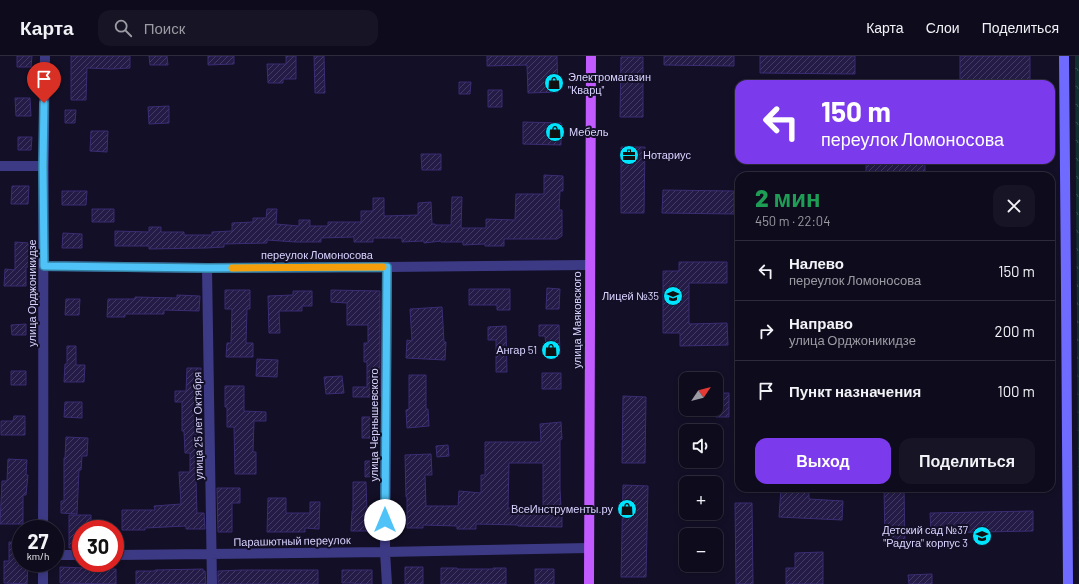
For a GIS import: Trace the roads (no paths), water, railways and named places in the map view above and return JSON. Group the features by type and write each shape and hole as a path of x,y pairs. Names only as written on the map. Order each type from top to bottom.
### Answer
{"main road":[{"name":"улица Маяковского","path":"589,584 590,56"}],"street":[{"name":"улица Орджоникидзе","path":"44,520 43,166 45,56"},
{"path":"1064,56 1068,584"},
{"path":"0,166 43,166"},
{"name":"переулок Ломоносова","path":"44,266 207,268 589,265"},
{"name":"улица Чернышевского","path":"387,267 385,552 387,584"},
{"name":"улица 25 лет Октября","path":"207,268 212,584"},
{"name":"Парашютный переулок","path":"124,555 589,548"},
{"path":"43,572 43,584"}],"place":[{"name":"Электромагазин \"Кварц\"","path":"554,83"},
{"name":"Мебель","path":"555,132"},
{"name":"Нотариус","path":"629,155"},
{"name":"Лицей №35","path":"673,296"},
{"name":"Ангар 51","path":"551,350"},
{"name":"ВсеИнструменты.ру","path":"627,509"},
{"name":"Детский сад №37 \"Радуга\" корпус 3","path":"982,536"}]}
